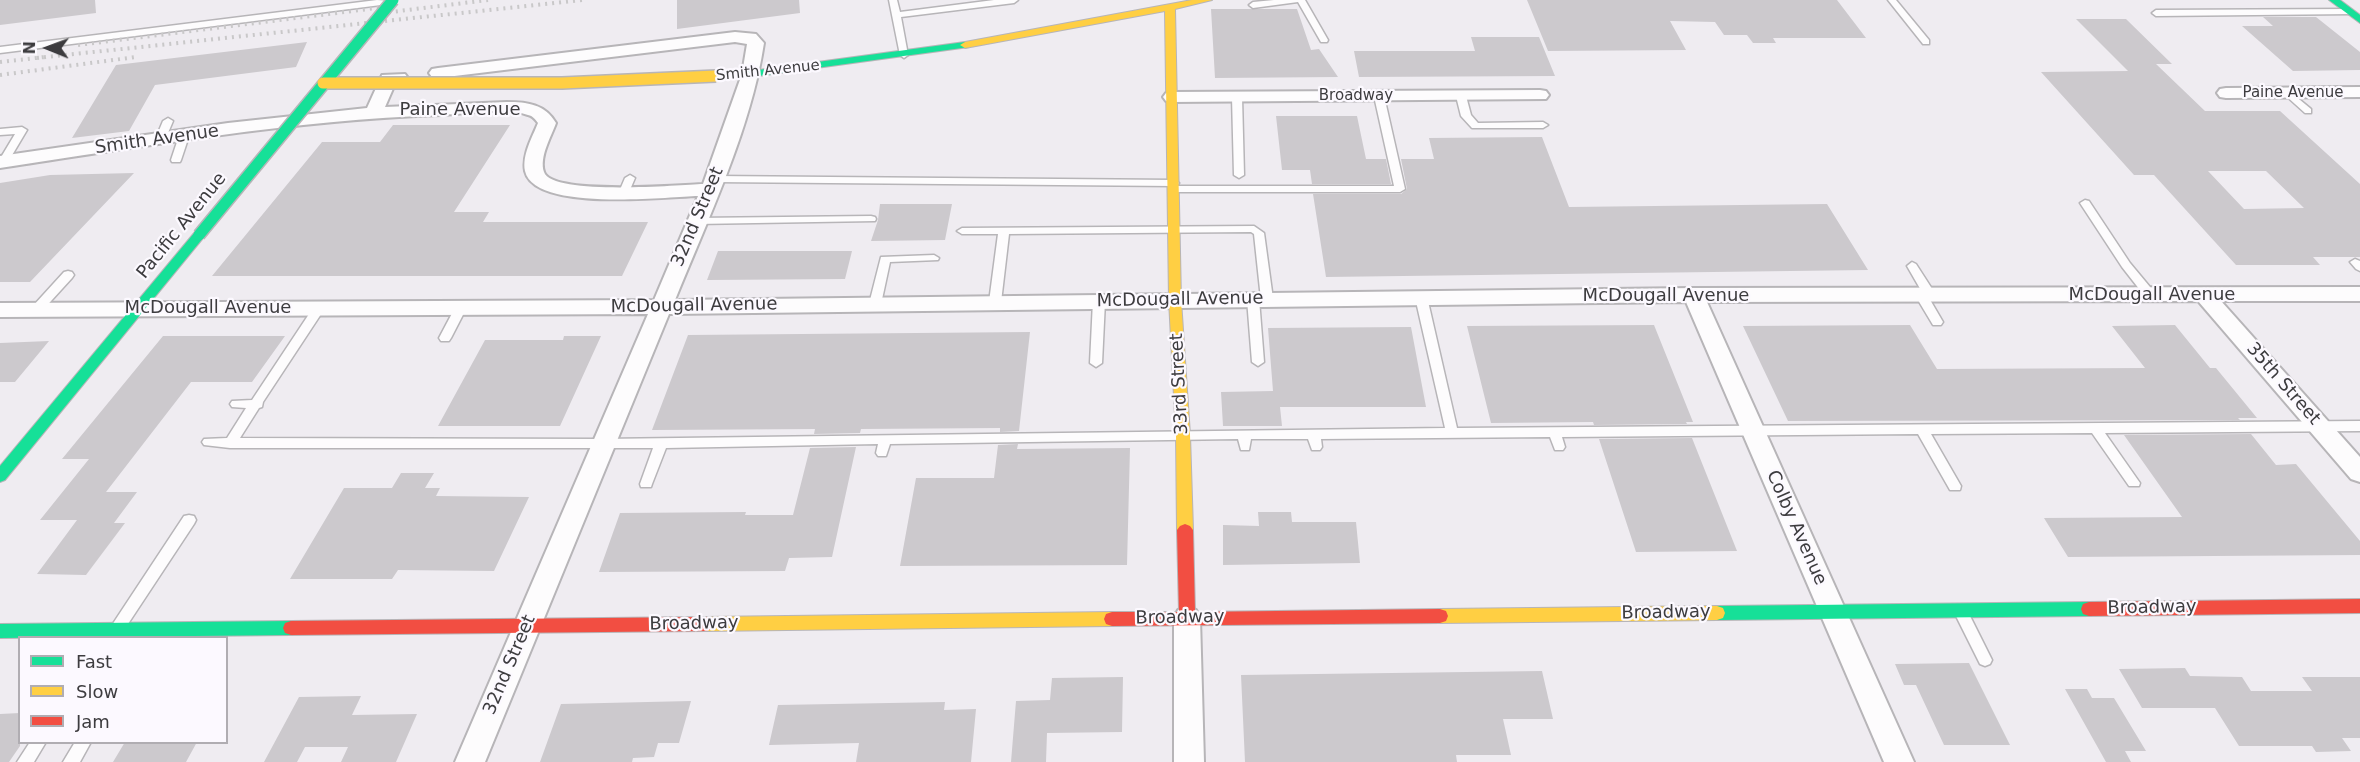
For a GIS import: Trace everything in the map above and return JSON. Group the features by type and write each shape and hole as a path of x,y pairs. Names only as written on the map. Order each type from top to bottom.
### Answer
{"street":[{"name":"Pacific Avenue","path":"0,476 393,0"},
{"name":"Smith Avenue","path":"323,83 562,83 752,74 904,55 1170,3 1207,0"},
{"path":"2334,0 2357,18"},
{"name":"33rd Street","path":"1170,3 1176,300 1183,435 1189,762"},
{"name":"32nd Street","path":"374,112 388,79 735,37 750,38 756,43 752,74 712,184 470,762"},
{"name":"Paine Avenue","path":"2226,93 2360,92"},
{"name":"Broadway","path":"1172,97 1540,95"},
{"name":"Paine Avenue","path":"314,118 374,112 518,108 535,111 543,116 547,123 534,158 535,173 542,183 712,184"},
{"name":"Smith Avenue","path":"2,162 314,118"},
{"name":"McDougall Avenue","path":"0,310 661,307 1693,295 2360,294"},
{"name":"Colby Avenue","path":"1693,295 1899,762"},
{"name":"35th Street","path":"2205,296 2360,473"},
{"name":"Broadway","path":"0,631 157,634 1187,618 2360,606"}],"lane":[{"path":"0,50 399,0"},
{"path":"893,0 904,55"},
{"path":"896,15 1014,0"},
{"path":"1253,4 1296,0"},
{"path":"1301,0 1324,40"},
{"path":"1892,0 1926,42"},
{"path":"2156,13 2357,18"},
{"path":"2288,93 2308,111"},
{"path":"712,184 1400,189 1379,96"},
{"path":"1461,96 1466,116 1475,126 1543,125"},
{"path":"1237,97 1239,175"},
{"path":"160,140 168,122"},
{"path":"0,132 22,129 2,162"},
{"path":"176,160 184,136"},
{"path":"2085,203 2126,265 2151,296"},
{"path":"696,221 871,219"},
{"path":"962,231 1254,229 1259,233 1258,362"},
{"path":"995,302 1005,231"},
{"path":"875,304 885,258 934,258"},
{"path":"1912,266 1936,322"},
{"path":"37,309 68,275"},
{"path":"1421,297 1452,434"},
{"path":"1096,363 1099,301"},
{"path":"445,338 461,307"},
{"path":"230,443 258,404 319,308"},
{"path":"236,404 258,404"},
{"path":"208,442 661,443 794,447 1183,435 1244,441 1315,441 1452,434 2360,426"},
{"path":"2095,428 2134,483"},
{"path":"1922,430 1955,486"},
{"path":"1555,433 1559,447"},
{"path":"646,484 661,443"},
{"path":"0,458 15,458"},
{"path":"107,632 189,520"},
{"path":"1960,610 1985,660"},
{"path":"26,762 38,744"},
{"path":"71,762 83,744"}],"building":[{"path":"0,0 95,0 96,13 0,25"},
{"path":"677,0 799,0 800,13 677,29"},
{"path":"1527,0 1837,0 1866,38 1773,38 1776,43 1753,43 1747,35 1724,35 1715,22 1670,21 1686,50 1548,51"},
{"path":"1211,9 1297,9 1311,50 1319,49 1338,77 1215,78"},
{"path":"2263,17 2316,17 2360,52 2360,70 2293,71 2242,26 2273,26"},
{"path":"2076,19 2126,19 2172,64 2156,64 2205,111 2280,111 2360,184 2360,257 2313,257 2320,265 2236,265 2154,175 2134,175 2041,72 2128,71","holes":["2208,171 2266,171 2304,208 2244,209"]},
{"path":"1471,37 1539,37 1555,76 1359,77 1354,51 1475,51"},
{"path":"307,42 296,67 155,85 129,131 72,138 116,65"},
{"path":"1276,116 1357,116 1366,159 1386,159 1391,184 1312,184 1310,170 1282,170"},
{"path":"393,125 510,125 454,212 489,212 483,222 648,222 622,276 212,276 322,142 380,142"},
{"path":"1542,137 1569,207 1827,204 1868,270 1326,277 1313,194 1401,194 1407,189 1401,159 1434,159 1429,138"},
{"path":"134,173 30,282 0,282 0,183 50,175"},
{"path":"880,204 952,204 945,240 871,241 878,220"},
{"path":"718,251 852,251 845,279 707,280"},
{"path":"1654,325 1693,422 1686,422 1687,424 1594,425 1593,422 1491,423 1467,326"},
{"path":"1910,325 1937,369 2145,368 2112,326 2175,325 2210,368 2216,368 2257,418 2238,418 2240,420 1788,421 1743,326"},
{"path":"1411,327 1426,407 1280,407 1282,426 1223,426 1221,392 1273,391 1268,328"},
{"path":"1030,332 1019,431 1000,432 1000,428 861,429 860,433 814,434 815,429 652,430 688,335"},
{"path":"163,336 285,336 252,382 191,382 106,492 137,492 114,523 125,523 86,575 37,574 77,520 40,520 89,459 62,459"},
{"path":"564,336 601,336 560,426 438,426 485,340 563,340"},
{"path":"49,341 15,382 0,382 0,343"},
{"path":"2251,434 2276,465 2296,464 2360,541 2360,555 2068,557 2044,518 2182,517 2124,435"},
{"path":"1692,438 1737,551 1636,552 1599,439"},
{"path":"1018,444 1017,449 1130,448 1127,565 900,566 916,478 994,478 998,445"},
{"path":"856,447 832,557 789,558 785,571 599,572 620,513 746,512 745,515 793,515 810,448"},
{"path":"401,473 434,473 425,488 440,488 436,496 529,497 494,571 398,570 392,579 290,579 344,488 392,488"},
{"path":"1258,512 1291,512 1292,522 1356,522 1360,563 1223,565 1223,525 1259,526"},
{"path":"1969,663 2010,745 1944,745 1916,685 1904,685 1895,664"},
{"path":"2185,668 2190,676 2242,677 2251,691 2312,691 2302,677 2360,677 2360,738 2342,738 2351,751 2316,752 2312,746 2239,746 2215,708 2142,708 2119,669"},
{"path":"1542,671 1553,719 1503,719 1511,755 1456,755 1457,762 1245,762 1241,675"},
{"path":"1123,677 1122,732 1047,733 1046,762 1011,762 1016,701 1050,700 1052,678"},
{"path":"2065,689 2087,689 2092,698 2114,698 2146,751 2125,751 2131,762 2106,762"},
{"path":"361,696 352,715 417,714 396,762 341,762 348,747 305,747 297,762 264,762 299,697"},
{"path":"691,701 679,743 658,743 654,757 633,758 632,762 540,762 561,704"},
{"path":"945,702 944,710 976,709 971,762 856,762 859,743 769,745 778,705"},
{"path":"18,713 18,744 20,746 9,762 0,762 0,714"},
{"path":"124,744 196,744 186,762 113,762"}],"railway":[{"path":"375,14 488,0"},
{"path":"37,58 583,0"},
{"path":"78,45 385,7"},
{"path":"0,62 45,57"},
{"path":"0,75 136,57"}],"traffic: fast":[{"path":"199,235 393,0"},
{"path":"2334,0 2360,20"},
{"path":"716,76 751,74 965,45"},
{"path":"0,476 199,235"},
{"path":"1717,613 2089,609"},
{"path":"0,631 291,628"}],"traffic: slow":[{"path":"965,45 1207,0"},
{"path":"1170,6 1175,300 1183,435 1185,530"},
{"path":"323,83 562,83 716,76"},
{"path":"1440,616 1717,613"},
{"path":"706,624 1112,619"}],"traffic: jam":[{"path":"1185,530 1187,618"},
{"path":"2089,609 2360,606"},
{"path":"1112,619 1440,616"},
{"path":"291,628 706,624"}]}
